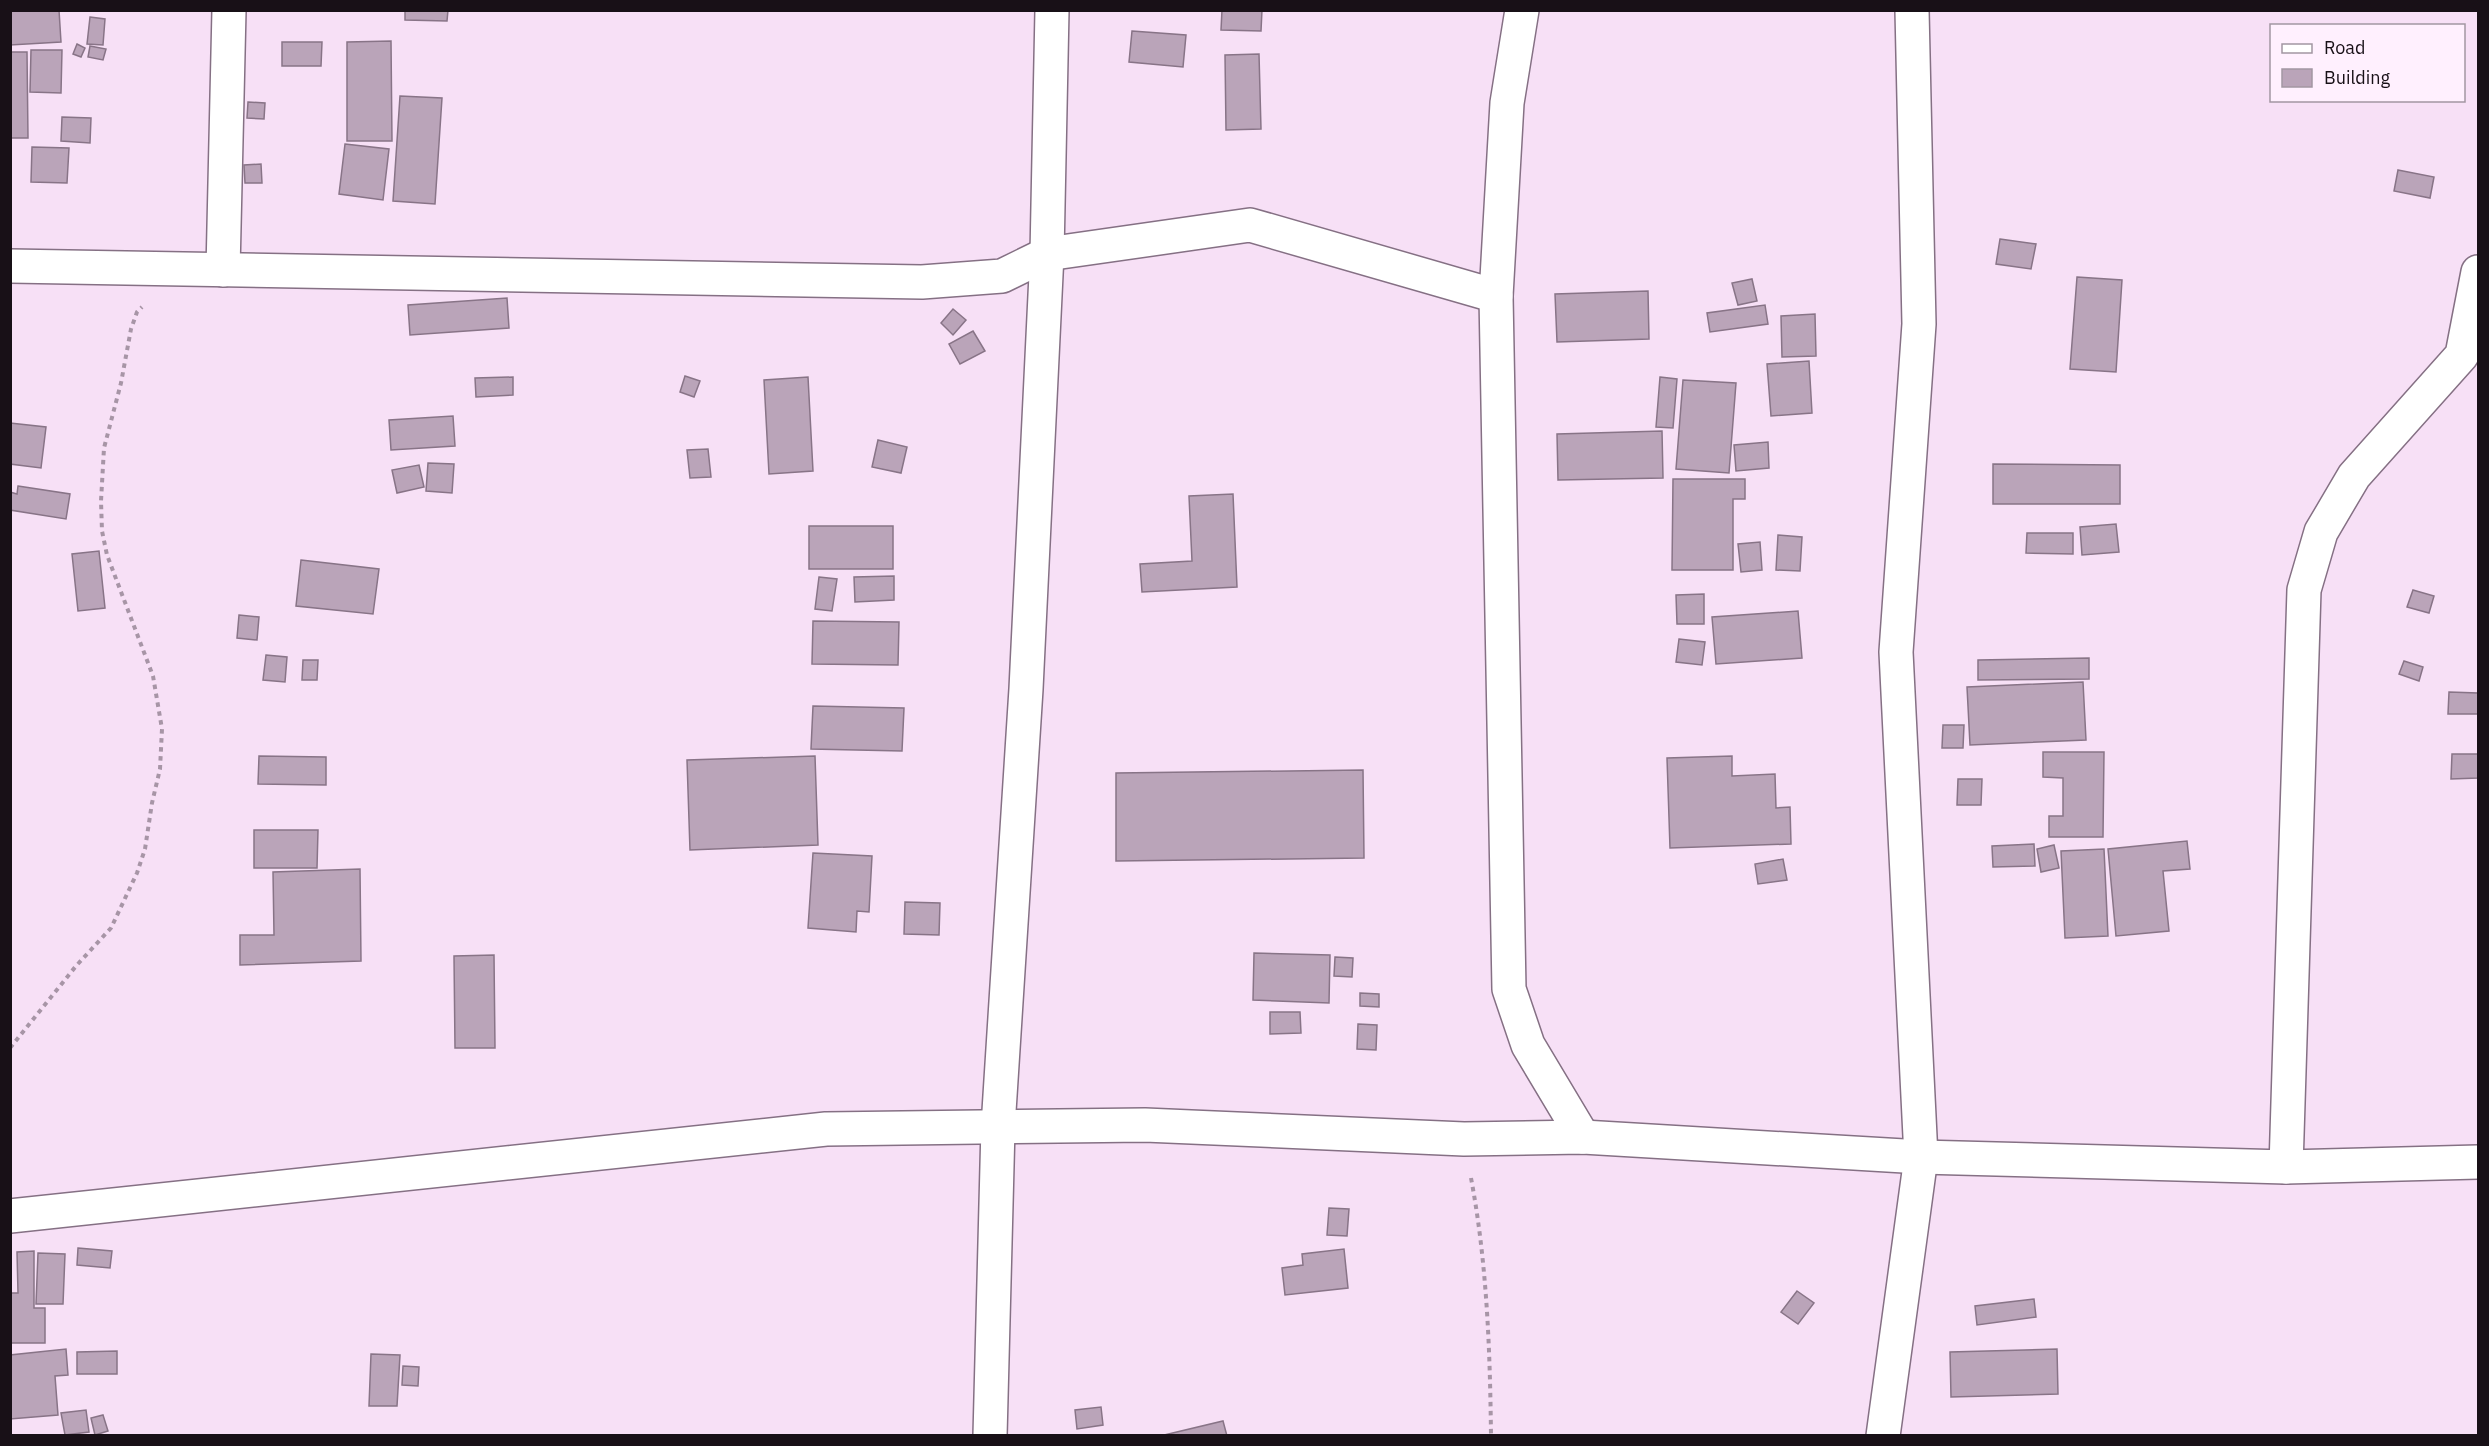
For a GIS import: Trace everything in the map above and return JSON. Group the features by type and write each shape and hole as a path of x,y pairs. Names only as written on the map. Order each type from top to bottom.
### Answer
{"street":[{"path":"223,270 229,10"},
{"path":"990,1436 998,1127 1026,689 1047,254 1052,10"},
{"path":"1522,10 1507,103 1497,296 1509,989 1528,1045 1583,1137"},
{"path":"1883,1436 1921,1157 1896,652 1918,324 1912,10"},
{"path":"10,266 922,282 1002,276 1047,254 1250,225 1497,296"},
{"path":"2286,1167 2304,590 2321,532 2354,476 2462,355 2478,272"},
{"path":"10,1216 826,1129 1145,1125 1464,1139 1583,1137 1921,1157 2286,1167 2478,1162"}],"path":[{"path":"10,1047 76,966 111,928 137,873 150,825 152,803 160,769 162,729 153,675 107,555 102,531 104,448 121,383 130,329 137,312 182,269"},
{"path":"1464,1139 1478,1212 1486,1289 1486,1324 1490,1350 1491,1436"}],"building":[{"path":"10,10 59,10 61,42 10,45"},
{"path":"405,10 448,10 447,21 405,20"},
{"path":"1222,10 1262,10 1261,31 1221,30"},
{"path":"90,17 105,19 103,45 87,44"},
{"path":"1132,31 1186,35 1183,67 1129,62"},
{"path":"391,41 392,141 347,141 347,42"},
{"path":"282,42 322,42 321,66 282,66"},
{"path":"77,44 85,48 81,57 73,54"},
{"path":"90,46 106,49 103,60 88,57"},
{"path":"31,50 62,50 61,93 30,92"},
{"path":"10,52 27,52 28,138 10,138"},
{"path":"1259,54 1261,129 1226,130 1225,55"},
{"path":"400,96 442,98 435,204 393,201"},
{"path":"248,102 265,103 264,119 247,118"},
{"path":"62,117 91,118 90,143 61,141"},
{"path":"345,144 389,149 383,200 339,194"},
{"path":"32,147 69,148 67,183 31,182"},
{"path":"261,164 262,183 245,183 244,165"},
{"path":"2398,170 2434,177 2430,198 2394,191"},
{"path":"2000,239 2036,244 2031,269 1996,264"},
{"path":"2077,277 2122,280 2116,372 2070,369"},
{"path":"1752,279 1757,301 1738,305 1732,283"},
{"path":"1648,291 1649,339 1557,342 1555,294"},
{"path":"507,298 509,328 410,335 408,305"},
{"path":"1765,305 1768,324 1710,332 1707,313"},
{"path":"953,309 966,320 953,335 941,323"},
{"path":"1815,314 1816,356 1782,357 1781,316"},
{"path":"973,331 985,351 960,364 949,344"},
{"path":"1809,361 1812,413 1771,416 1767,364"},
{"path":"685,376 700,381 694,397 680,392"},
{"path":"513,377 513,395 476,397 475,378"},
{"path":"808,377 813,471 769,474 764,380"},
{"path":"1660,377 1677,379 1673,428 1656,427"},
{"path":"1683,380 1736,383 1729,473 1676,469"},
{"path":"453,416 455,446 391,450 389,420"},
{"path":"10,423 46,427 41,468 10,464"},
{"path":"1662,431 1663,478 1558,480 1557,434"},
{"path":"878,440 907,447 901,473 872,467"},
{"path":"1768,442 1769,468 1736,471 1734,445"},
{"path":"708,449 711,477 690,478 687,450"},
{"path":"428,463 454,464 452,493 426,491"},
{"path":"1993,464 2120,465 2120,504 1993,504"},
{"path":"419,465 424,487 397,493 392,470"},
{"path":"1673,479 1745,479 1745,499 1733,499 1733,570 1672,570"},
{"path":"18,486 70,494 66,519 10,510 10,492 17,494"},
{"path":"1233,494 1237,587 1142,592 1140,564 1192,561 1189,496"},
{"path":"2116,524 2119,552 2082,555 2080,527"},
{"path":"809,526 893,526 893,569 809,569"},
{"path":"2027,533 2073,533 2073,554 2026,553"},
{"path":"1778,535 1802,537 1800,571 1776,570"},
{"path":"1760,542 1762,570 1741,572 1738,544"},
{"path":"99,551 105,608 78,611 72,554"},
{"path":"301,560 379,569 373,614 296,606"},
{"path":"894,576 894,600 855,602 854,577"},
{"path":"819,577 837,579 832,611 815,609"},
{"path":"2413,590 2434,596 2429,613 2407,607"},
{"path":"1704,594 1704,624 1677,624 1676,595"},
{"path":"1798,611 1802,658 1716,664 1712,617"},
{"path":"239,615 259,617 257,640 237,638"},
{"path":"813,621 899,622 898,665 812,664"},
{"path":"1679,639 1705,642 1702,665 1676,662"},
{"path":"266,655 287,657 285,682 263,680"},
{"path":"2089,658 2089,679 1978,680 1978,660"},
{"path":"303,660 318,660 317,680 302,680"},
{"path":"2404,661 2423,667 2419,681 2399,674"},
{"path":"2083,682 2086,740 1970,745 1967,687"},
{"path":"2449,692 2478,693 2478,714 2448,714"},
{"path":"813,706 904,708 902,751 811,749"},
{"path":"1943,725 1964,725 1963,748 1942,748"},
{"path":"2043,752 2104,752 2103,837 2049,837 2049,816 2063,816 2063,778 2043,777"},
{"path":"2452,754 2478,754 2478,778 2451,779"},
{"path":"259,756 326,757 326,785 258,784"},
{"path":"815,756 818,845 690,850 687,760"},
{"path":"1732,756 1732,776 1775,774 1776,808 1790,807 1791,844 1670,848 1667,758"},
{"path":"1363,770 1364,858 1116,861 1116,773"},
{"path":"1958,779 1982,779 1981,805 1957,805"},
{"path":"254,830 318,830 317,868 254,868"},
{"path":"2187,841 2190,869 2163,871 2169,931 2116,936 2108,849"},
{"path":"2034,844 2035,866 1993,867 1992,846"},
{"path":"2054,845 2059,868 2041,872 2037,849"},
{"path":"2104,849 2108,936 2065,938 2061,851"},
{"path":"813,853 872,856 869,912 857,911 856,932 808,928"},
{"path":"1783,859 1787,880 1758,884 1755,864"},
{"path":"360,869 361,961 240,965 240,935 274,935 273,872"},
{"path":"905,902 940,903 939,935 904,934"},
{"path":"1254,953 1330,955 1329,1003 1253,1000"},
{"path":"494,955 495,1048 455,1048 454,956"},
{"path":"1335,957 1353,958 1352,977 1334,976"},
{"path":"1360,993 1379,994 1379,1007 1360,1006"},
{"path":"1270,1012 1300,1012 1301,1033 1270,1034"},
{"path":"1358,1024 1377,1025 1376,1050 1357,1049"},
{"path":"1329,1208 1349,1209 1347,1236 1327,1235"},
{"path":"78,1248 112,1251 110,1268 77,1265"},
{"path":"1344,1249 1348,1288 1285,1295 1282,1268 1303,1265 1302,1254"},
{"path":"34,1251 34,1308 45,1308 45,1343 10,1343 10,1293 18,1293 17,1252"},
{"path":"38,1253 65,1254 63,1304 36,1304"},
{"path":"1797,1291 1814,1303 1798,1324 1781,1312"},
{"path":"2034,1299 2036,1317 1977,1325 1975,1306"},
{"path":"66,1349 68,1375 55,1376 58,1415 10,1419 10,1355"},
{"path":"2057,1349 2058,1394 1951,1397 1950,1352"},
{"path":"117,1351 117,1374 77,1374 77,1352"},
{"path":"371,1354 400,1355 397,1406 369,1406"},
{"path":"403,1366 419,1367 418,1386 402,1385"},
{"path":"1101,1407 1103,1425 1077,1429 1075,1410"},
{"path":"86,1410 89,1432 65,1435 61,1413"},
{"path":"103,1415 108,1431 95,1435 91,1418"},
{"path":"1223,1421 1227,1436 1160,1436"}]}
